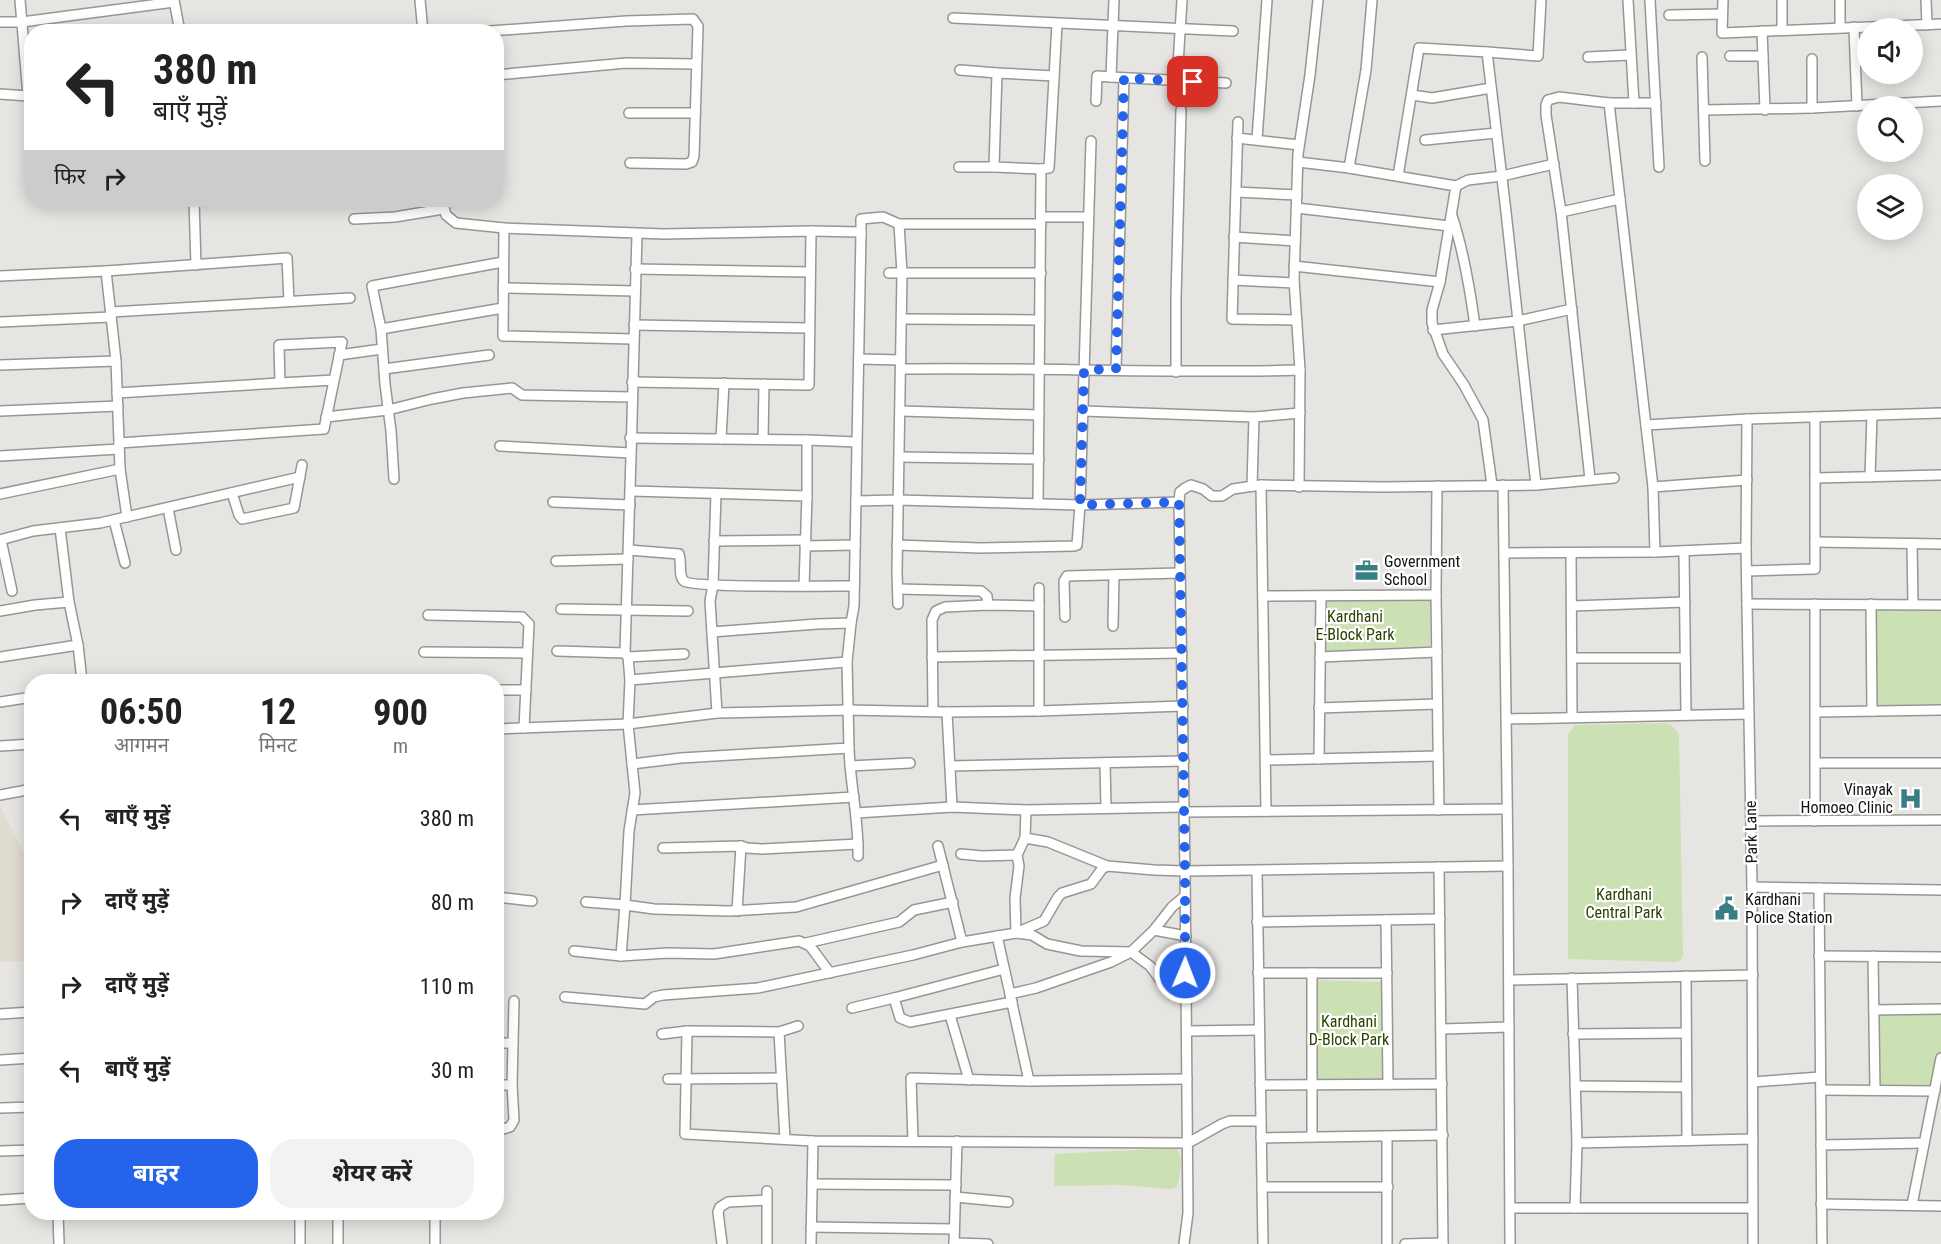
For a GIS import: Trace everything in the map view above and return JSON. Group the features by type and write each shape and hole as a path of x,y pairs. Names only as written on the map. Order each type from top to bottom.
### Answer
{"street":[{"path":"20,0 24,42"},
{"path":"420,0 422,24"},
{"path":"1111,77 1114,0"},
{"path":"1177,81 1182,0"},
{"path":"1257,139 1267,0"},
{"path":"1299,487 1300,370 1294,284 1298,162 1318,0"},
{"path":"1349,168 1366,70 1372,0"},
{"path":"1398,176 1419,48 1538,56 1541,0"},
{"path":"1628,0 1634,104"},
{"path":"1650,0 1659,167"},
{"path":"1723,0 1722,33 1941,24"},
{"path":"1782,0 1782,30"},
{"path":"1840,0 1840,28"},
{"path":"1926,0 1927,25"},
{"path":"0,22 21,22 174,1 178,24"},
{"path":"1670,15 1722,14"},
{"path":"953,18 1233,31"},
{"path":"504,30 626,21 693,19 698,26 692,162 686,164 630,163"},
{"path":"959,167 1049,168 1057,24"},
{"path":"1704,110 1857,106 1854,27"},
{"path":"1762,31 1765,110"},
{"path":"1486,52 1536,485"},
{"path":"1588,57 1630,55"},
{"path":"1730,56 1763,56"},
{"path":"1702,57 1705,161"},
{"path":"1812,59 1812,108"},
{"path":"504,74 626,63 696,64"},
{"path":"960,70 1054,76"},
{"path":"994,167 997,73"},
{"path":"1096,101 1097,76 1226,83"},
{"path":"1116,369 1124,78"},
{"path":"1412,95 1432,98 1491,88"},
{"path":"0,94 24,98"},
{"path":"1590,479 1561,212 1546,105 1548,100 1559,97 1610,103 1656,103"},
{"path":"1923,101 1941,100"},
{"path":"1610,103 1653,487 1655,552"},
{"path":"1176,372 1181,110"},
{"path":"629,113 695,113"},
{"path":"1238,122 1232,319 1296,320"},
{"path":"1425,140 1497,133"},
{"path":"1237,138 1299,145"},
{"path":"897,545 980,548 1077,545 1091,141"},
{"path":"1298,162 1456,186 1468,180 1502,176 1554,164"},
{"path":"1038,504 1041,169"},
{"path":"1456,186 1440,282 1432,310 1433,330 1443,354 1464,385 1483,420 1497,485 1505,553 1510,1244"},
{"path":"1236,192 1297,195"},
{"path":"1561,212 1620,199"},
{"path":"194,207 196,265"},
{"path":"354,219 395,217 432,207"},
{"path":"444,207 446,215 456,223 504,228 636,234 861,232 861,238"},
{"path":"1297,208 1449,226"},
{"path":"1451,213 1460,239 1475,326"},
{"path":"858,856 856,813 850,766 847,662 854,586 861,219 883,217 899,224 1041,221 1089,217"},
{"path":"898,604 897,545 902,319 899,224"},
{"path":"504,228 503,336 633,339"},
{"path":"632,382 809,384 811,231"},
{"path":"621,956 629,831 634,793 628,723 630,680 626,655 636,234"},
{"path":"1234,237 1295,241"},
{"path":"0,276 287,258 289,301"},
{"path":"394,479 381,329 372,285 504,262"},
{"path":"1294,266 1440,282"},
{"path":"636,269 810,272"},
{"path":"106,271 116,361 120,469 127,517"},
{"path":"889,273 1041,273"},
{"path":"1233,280 1294,284"},
{"path":"503,288 635,291"},
{"path":"0,322 350,298"},
{"path":"381,329 503,308"},
{"path":"1433,330 1518,321 1572,309"},
{"path":"902,319 1040,320"},
{"path":"634,325 809,328"},
{"path":"0,456 324,429 342,342 279,345 280,383"},
{"path":"339,355 382,349"},
{"path":"384,369 489,355"},
{"path":"859,359 901,364 1040,370 1116,369 1176,372 1300,370"},
{"path":"0,365 116,361"},
{"path":"117,393 334,380"},
{"path":"721,439 724,383"},
{"path":"763,439 764,384"},
{"path":"326,417 388,410 463,393 513,388 522,395 632,397"},
{"path":"0,411 118,406"},
{"path":"901,411 1039,415"},
{"path":"1083,411 1254,417 1300,413"},
{"path":"1646,425 1941,412"},
{"path":"1870,477 1872,415"},
{"path":"1254,417 1263,596 1266,811"},
{"path":"1747,572 1815,569 1815,417"},
{"name":"Park Lane","path":"1747,419 1746,548 1753,975 1753,1244"},
{"path":"630,438 856,442"},
{"path":"804,586 807,440"},
{"path":"500,446 630,453"},
{"path":"900,457 1039,459"},
{"path":"232,493 242,519 294,508 302,465"},
{"path":"0,494 120,469"},
{"path":"1815,478 1941,476"},
{"path":"12,591 1,540 33,531 114,520 300,477"},
{"path":"1184,1244 1188,1213 1188,1143 1184,761 1179,573 1180,492 1191,485 1203,489 1212,496 1222,496 1233,489 1256,486 1536,485 1614,478"},
{"path":"1653,487 1747,480"},
{"path":"1437,486 1439,810"},
{"path":"631,491 807,496"},
{"path":"716,494 713,585 710,601 717,713"},
{"path":"856,501 1080,505 1179,502"},
{"path":"553,502 630,505"},
{"path":"168,508 176,550"},
{"path":"114,520 125,563"},
{"path":"60,528 81,674"},
{"path":"714,542 855,545"},
{"path":"1815,542 1941,544"},
{"path":"1912,544 1913,604"},
{"path":"1505,553 1655,552 1746,548"},
{"path":"1684,551 1686,715"},
{"path":"1571,553 1572,717"},
{"path":"556,561 628,555 679,554 682,580 686,582 713,585 854,586"},
{"path":"1065,617 1065,578 1078,575 1179,573"},
{"path":"1113,626 1114,575"},
{"path":"1039,588 1039,711"},
{"path":"898,590 981,591 987,596 988,605"},
{"path":"1263,596 1436,595"},
{"path":"1318,759 1321,596"},
{"path":"0,612 35,605 69,602"},
{"path":"1572,606 1684,602"},
{"path":"1747,604 1941,604"},
{"path":"1815,604 1815,821"},
{"path":"1871,604 1872,711"},
{"path":"933,711 932,620 936,611 945,607 1039,606"},
{"path":"561,609 688,611"},
{"path":"428,615 522,617 529,624 524,728"},
{"path":"712,632 851,623"},
{"path":"0,657 78,645"},
{"path":"557,651 626,655 684,654"},
{"path":"424,652 527,653"},
{"path":"1320,657 1437,652"},
{"path":"932,657 1182,653"},
{"path":"1572,658 1685,658"},
{"path":"630,680 847,662"},
{"path":"504,690 526,690"},
{"path":"0,702 24,698"},
{"path":"1319,708 1437,704"},
{"path":"504,729 628,723 717,713 848,710 1039,711 1183,706"},
{"path":"1815,711 1941,711"},
{"path":"947,712 952,807"},
{"path":"1506,719 1749,714"},
{"path":"0,746 24,744"},
{"path":"632,764 681,758 849,748"},
{"path":"1266,760 1438,756"},
{"path":"950,766 1184,761"},
{"path":"850,766 910,763"},
{"path":"1105,763 1106,808"},
{"path":"1815,763 1941,764"},
{"path":"0,795 24,790"},
{"path":"632,810 854,797"},
{"path":"856,813 952,807 1026,810 1106,808 1266,811 1507,809"},
{"path":"1016,933 1014,898 1019,866 1017,855 1025,838 1026,810"},
{"path":"1751,821 1941,820"},
{"path":"1025,838 1048,842 1107,866 1154,870 1257,871 1508,866"},
{"path":"663,848 741,846 762,849 858,844"},
{"path":"737,911 741,846"},
{"path":"938,846 962,942"},
{"path":"961,854 1017,855"},
{"path":"586,902 654,909 737,911 795,908 943,865"},
{"path":"565,997 645,1004 654,997 663,995 758,988 913,955 962,942 1016,933 1044,921 1062,893 1091,884 1107,866"},
{"path":"1405,1244 1443,1243 1440,867"},
{"path":"1257,871 1263,1244"},
{"path":"1752,887 1941,890"},
{"path":"1819,888 1822,1244"},
{"path":"894,998 900,1018 910,1022 950,1015 1011,998 1111,962 1131,952 1185,896"},
{"path":"504,898 532,901"},
{"path":"574,951 621,956 668,953 714,954 792,942 806,943 898,922 914,910 953,902"},
{"path":"1257,922 1440,919"},
{"path":"1386,920 1388,1084"},
{"path":"1154,930 1186,936"},
{"path":"1016,933 1032,935 1047,944 1081,951 1131,952 1150,966 1162,982 1169,987 1185,991"},
{"path":"997,936 1029,1081"},
{"path":"806,943 830,973"},
{"path":"1820,956 1941,957"},
{"path":"1873,957 1875,1090"},
{"path":"852,1008 1004,969"},
{"path":"1258,973 1387,973"},
{"path":"1312,973 1312,1137"},
{"path":"1509,980 1753,975"},
{"path":"1686,976 1687,1140"},
{"path":"1572,978 1577,1143 1575,1208"},
{"path":"504,1129 510,1127 514,1120 512,1085 514,1001"},
{"path":"1874,1010 1941,1009"},
{"path":"0,1014 24,1012"},
{"path":"950,1015 969,1080"},
{"path":"662,1034 687,1031 779,1032 798,1026"},
{"path":"1442,1029 1509,1027"},
{"path":"1187,1031 1259,1030"},
{"path":"687,1031 686,1134 813,1141 1188,1143 1230,1121 1261,1120"},
{"path":"779,1032 785,1139"},
{"path":"1573,1034 1686,1034"},
{"path":"504,1042 513,1043"},
{"path":"0,1060 24,1058"},
{"path":"1912,1205 1941,1058"},
{"path":"1753,1083 1820,1077"},
{"path":"668,1079 780,1078"},
{"path":"913,1141 911,1078 1029,1081 1187,1079"},
{"path":"1260,1085 1442,1084"},
{"path":"504,1085 512,1085"},
{"path":"1575,1086 1686,1087"},
{"path":"1821,1090 1935,1091"},
{"path":"0,1108 24,1107"},
{"path":"1261,1138 1443,1135"},
{"path":"1387,1137 1387,1244"},
{"path":"1577,1143 1753,1138"},
{"path":"811,1244 813,1141"},
{"path":"957,1142 954,1244 988,1244"},
{"path":"1821,1145 1924,1143"},
{"path":"0,1151 24,1150"},
{"path":"812,1184 956,1185"},
{"path":"1262,1187 1388,1187"},
{"path":"722,1244 718,1212 720,1207 728,1202 767,1195 767,1244"},
{"path":"955,1197 1008,1202"},
{"path":"0,1200 24,1198"},
{"path":"1821,1204 1941,1206"},
{"path":"1510,1208 1753,1208"},
{"path":"58,1220 59,1244"},
{"path":"300,1220 300,1244"},
{"path":"338,1220 338,1244"},
{"path":"435,1220 435,1244"},
{"path":"811,1227 954,1229"}],"shaded area":[{"path":"0,806 24,853 24,961 0,962"}],"green space":[{"name":"Kardhani E-Block Park","path":"1430,600 1430,646 1325,652 1327,601"},
{"path":"1871,604 1941,605 1941,710 1872,711"},
{"name":"Kardhani Central Park","path":"1670,724 1679,734 1683,955 1681,960 1675,962 1568,959 1568,734 1575,725"},
{"name":"Kardhani D-Block Park","path":"1316,980 1382,982 1382,1079 1316,1081"},
{"path":"1941,1009 1941,1058 1935,1091 1875,1090 1874,1010"},
{"path":"1176,1148 1179,1152 1181,1167 1177,1187 1172,1189 1120,1185 1054,1186 1055,1154"}],"place":[{"name":"Government School","path":"1366,570"},
{"name":"Vinayak Homoeo Clinic","path":"1911,798"},
{"name":"Kardhani Police Station","path":"1727,908"}],"route":[{"path":"1185,973 1179,502 1080,505 1084,370 1116,369 1124,78 1193,82"}]}
